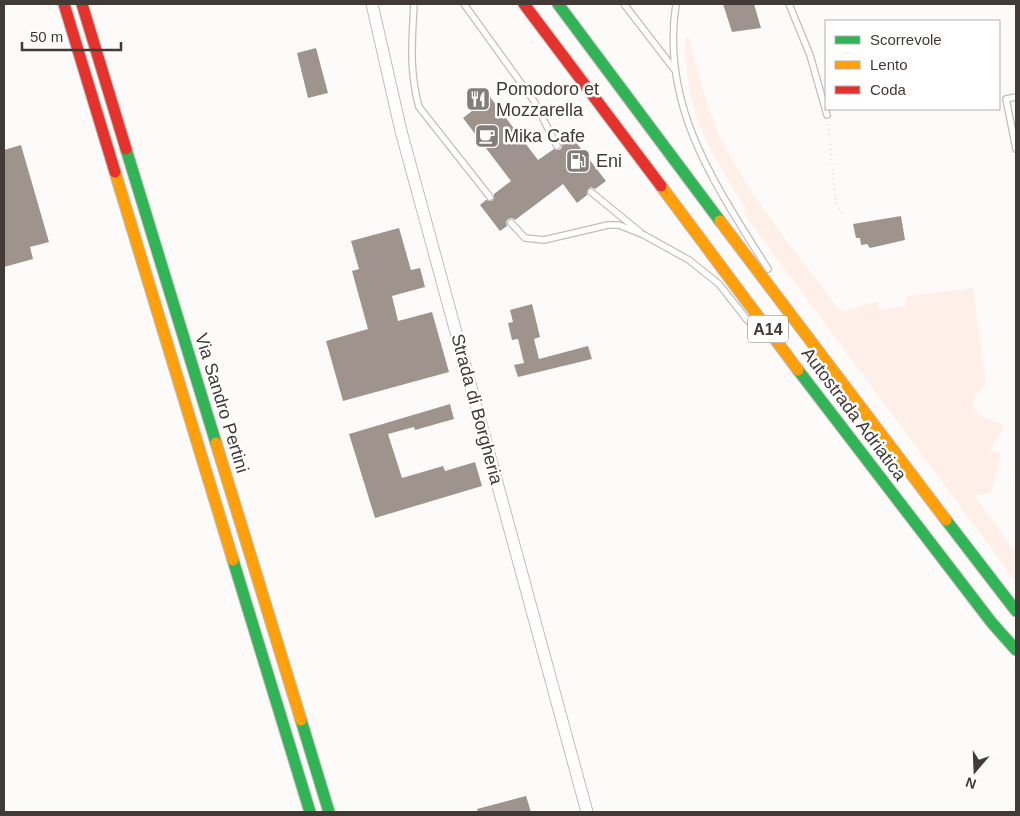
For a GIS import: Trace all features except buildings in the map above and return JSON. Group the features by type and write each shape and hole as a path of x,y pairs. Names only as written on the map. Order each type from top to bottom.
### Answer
{"main road":[{"name":"Via Sandro Pertini","path":"64,4 310,812"},
{"name":"Via Sandro Pertini","path":"82,4 329,812"},
{"name":"Autostrada Adriatica","path":"524,4 831,414 992,623 1016,650"},
{"name":"Autostrada Adriatica","path":"558,4 833,372 1016,611"}],"street":[{"name":"Strada di Borgheria","path":"372,4 401,131 587,812"}],"lane":[{"path":"414,4 411,67 414,90 420,107 490,197"},
{"path":"464,4 534,101 557,146"},
{"path":"624,4 674,69"},
{"path":"676,4 674,69 684,115 700,155 731,210 772,274"},
{"path":"789,4 818,78 825,107"},
{"path":"1016,97 1006,99 1016,148"},
{"path":"826,110 827,115"},
{"path":"592,192 644,235"},
{"path":"511,223 525,238 544,240 608,225 619,225 644,235 688,260 719,284 753,327"},
{"path":"787,299 833,372"},
{"path":"794,376 831,414"}],"path":[{"path":"827,115 836,202 842,214"}],"shaded area":[{"path":"685,37 689,37 710,113 730,156 769,216 841,312 877,301 879,310 905,306 907,296 973,288 986,384 976,395 974,406 979,414 1005,426 991,451 1000,453 1000,458 991,492 974,495 1016,553 1016,582 744,214 745,207 715,158 697,119 688,80"}],"traffic: fast":[{"path":"558,4 720,221"},
{"path":"126,149 216,443"},
{"path":"798,370 992,623 1016,650"},
{"path":"946,520 1016,611"},
{"path":"233,560 310,812"},
{"path":"301,720 329,812"}],"traffic: slow":[{"path":"115,172 233,560"},
{"path":"661,186 798,370"},
{"path":"720,221 946,520"},
{"path":"216,443 301,720"}],"traffic: jam":[{"path":"64,4 115,172"},
{"path":"82,4 126,149"},
{"path":"524,4 661,186"}],"place":[{"name":"Pomodoro et Mozzarella","path":"478,99"},
{"name":"Mika Cafe","path":"487,136"},
{"name":"Eni","path":"578,161"}]}
